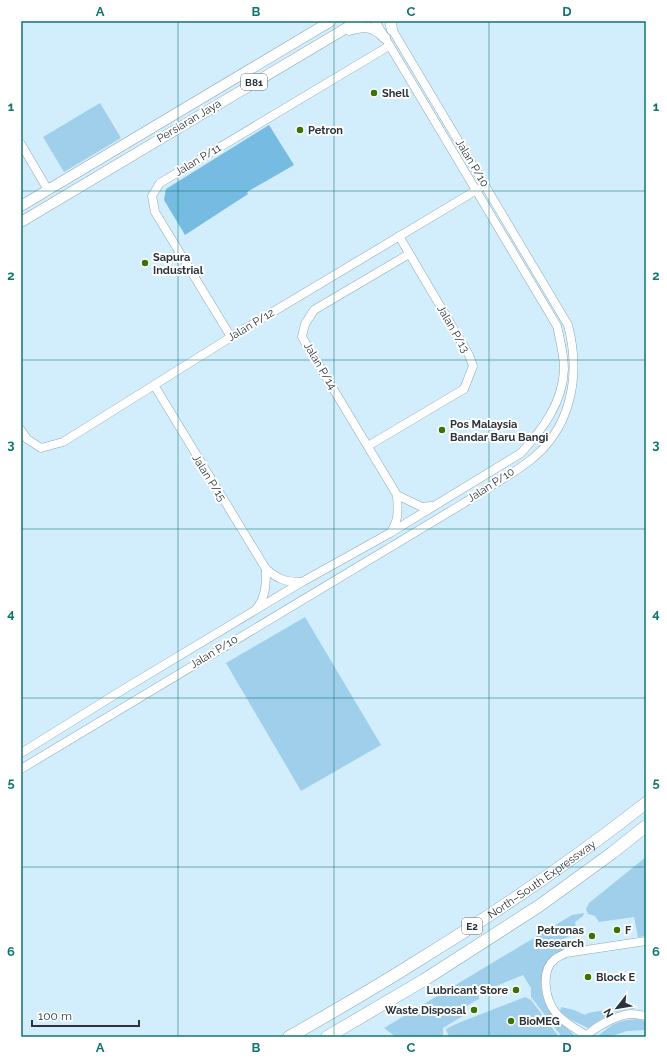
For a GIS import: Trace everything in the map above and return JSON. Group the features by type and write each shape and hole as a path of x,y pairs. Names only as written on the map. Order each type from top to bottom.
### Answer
{"highway":[{"name":"North–South Expressway","path":"289,1037 414,964 526,891 602,838 646,803"},
{"name":"North–South Expressway","path":"327,1037 424,980 539,906 612,853 646,826"}],"main road":[{"name":"Persiaran Jaya","path":"21,206 331,21"},
{"name":"Persiaran Jaya","path":"21,222 358,21"},
{"path":"337,33 366,26 374,29 387,42"}],"street":[{"name":"Jalan P/10","path":"21,753 302,582 390,534 521,453 550,416 560,393 564,369 562,348 557,326 374,21"},
{"name":"Jalan P/10","path":"21,769 464,503 529,461 550,440 562,421 570,396 574,371 573,344 568,325 387,21"},
{"name":"Jalan P/11","path":"231,337 155,212 152,196 160,183 387,42"},
{"path":"22,150 48,190"},
{"name":"Jalan P/12","path":"21,430 27,439 41,448 63,442 231,337 485,185"},
{"name":"Jalan P/13","path":"368,446 464,389 473,366 469,355 399,236"},
{"name":"Jalan P/14","path":"397,495 302,337 305,324 314,310 409,254"},
{"name":"Jalan P/15","path":"154,386 266,569 274,576 283,580 302,582"},
{"path":"390,534 397,522 397,495 422,507 437,504"},
{"path":"254,612 265,593 266,569"},
{"path":"646,941 566,953 555,958 548,967 545,976 550,1002 555,1012 563,1020 586,1036 601,1025 617,1018 631,1014 646,1016"}],"shaded area":[{"path":"100,103 121,138 64,172 43,137"},
{"path":"269,125 294,165 247,192 248,194 185,235 164,200 166,189"},
{"path":"305,617 381,745 301,791 226,663"},
{"path":"646,857 646,936 638,937 634,917 599,922 595,916 588,914 586,909 589,903"},
{"path":"584,913 583,916 575,922 576,926 571,930 573,935 565,938 567,948 557,953 546,963 543,970 541,985 544,1000 551,1013 576,1037 562,1037 531,997 531,988 523,975 479,993 479,999 461,1009 463,1016 443,1028 443,1037 396,1037 384,1028 572,915"},
{"name":"BioMEG","path":"525,997 531,1000 559,1037 449,1037 446,1029"},
{"path":"634,1005 634,1009 621,1010 613,1013 588,1028 571,1020 560,1012 561,1007 574,1010 585,1015 588,1013"},
{"path":"636,1019 646,1021 646,1030 627,1031 609,1037 597,1037 615,1024"}],"place":[{"name":"Shell","path":"374,93"},
{"name":"Petron","path":"300,130"},
{"name":"Sapura Industrial","path":"145,263"},
{"name":"Pos Malaysia Bandar Baru Bangi","path":"442,430"},
{"name":"F","path":"617,930"},
{"name":"Petronas Research","path":"592,936"},
{"name":"Block E","path":"588,977"},
{"name":"Lubricant Store","path":"516,990"},
{"name":"Waste Disposal","path":"474,1010"},
{"name":"BioMEG","path":"511,1021"}]}
